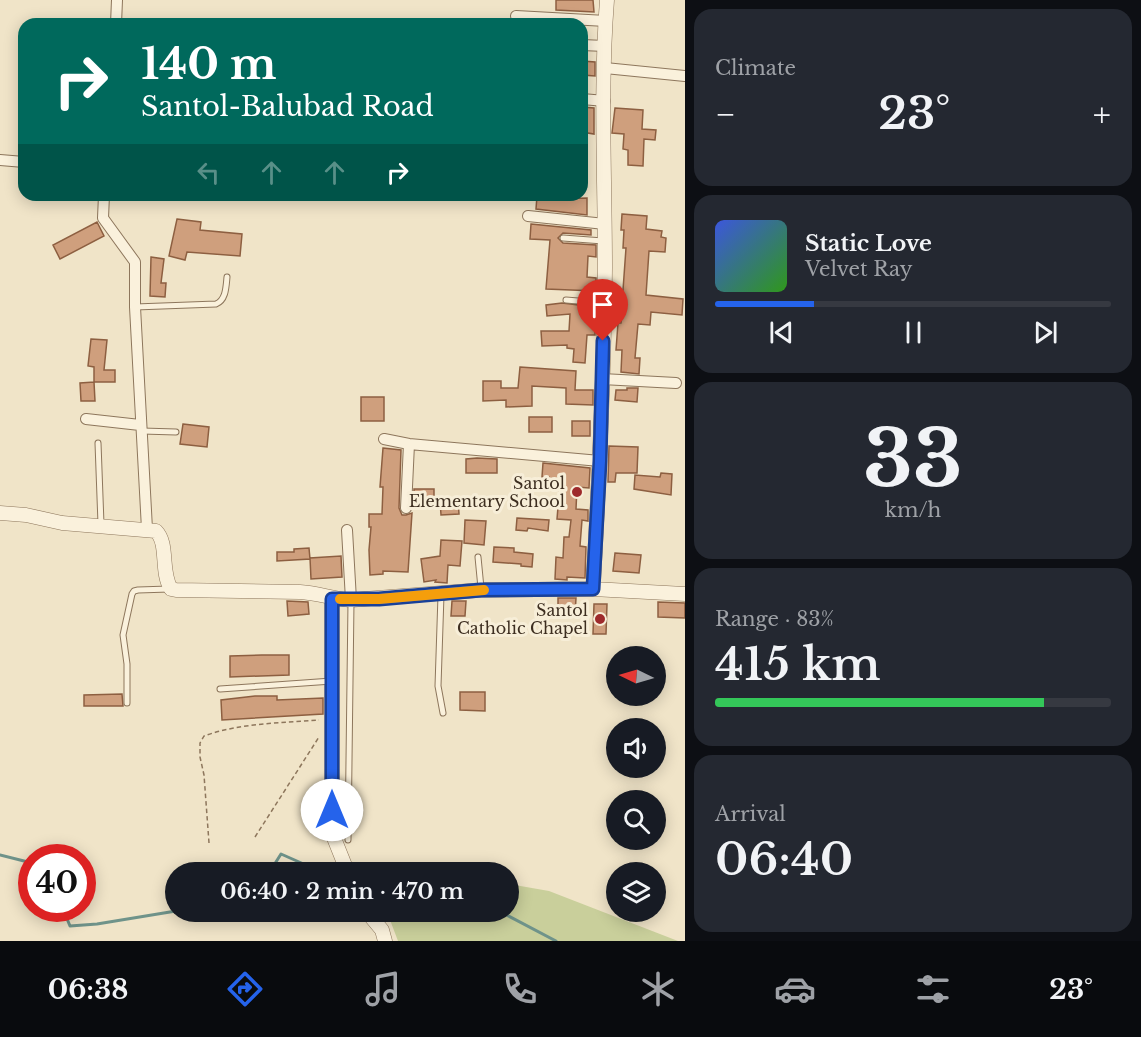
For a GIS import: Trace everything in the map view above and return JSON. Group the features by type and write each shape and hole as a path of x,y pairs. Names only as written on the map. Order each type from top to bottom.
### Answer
{"street":[{"path":"116,18 117,0"},
{"path":"593,589 600,461 604,303 604,68 607,0"},
{"path":"516,16 552,18"},
{"path":"588,20 606,21"},
{"path":"588,45 605,46"},
{"path":"604,68 685,76"},
{"path":"588,100 604,101"},
{"path":"0,160 18,162"},
{"path":"104,201 103,218 135,262 135,307 147,529"},
{"path":"528,216 605,224"},
{"path":"602,379 676,383"},
{"path":"86,419 141,428"},
{"path":"384,439 409,444 600,461"},
{"path":"406,508 409,444"},
{"path":"0,513 26,515 62,523 147,529 159,533 162,540 165,577 171,588 300,592 313,593 332,599 351,600 481,590 593,589 685,594"},
{"path":"346,530 351,600"},
{"path":"332,599 332,833 344,862"},
{"path":"375,922 382,930 385,941"}],"lane":[{"path":"563,238 604,241"},
{"path":"135,307 216,304 221,302 224,296 227,277"},
{"path":"566,300 604,303"},
{"path":"141,428 176,432"},
{"path":"98,443 101,526"},
{"path":"478,557 481,590"},
{"path":"127,703 127,664 123,635 132,594 138,590 171,588"},
{"path":"441,593 438,686 443,713"},
{"path":"348,840 351,600"},
{"path":"220,689 332,681"}],"path":[{"path":"209,843 204,775 200,757 200,743 204,736 218,731 272,723 331,719"},
{"path":"255,837 319,737"}],"green space":[{"path":"519,886 549,891 606,913 606,922 629,922 678,941 398,941 391,922 519,922"}],"building":[{"path":"556,0 593,0 594,12 556,10"},
{"path":"588,61 595,62 595,76 588,75"},
{"path":"588,108 594,108 594,134 588,133"},
{"path":"615,108 643,110 642,129 656,130 655,140 644,139 643,166 628,165 628,150 623,149 624,134 612,133"},
{"path":"537,201 587,201 587,215 536,209"},
{"path":"622,214 647,216 646,229 662,231 661,237 666,238 665,252 649,251 646,295 683,299 682,315 651,312 650,325 638,324 635,358 640,358 639,374 621,372 622,350 616,350 618,323 621,323 623,306 620,306 626,248 623,248"},
{"path":"177,219 201,222 200,230 242,234 240,256 187,252 185,260 169,256"},
{"path":"97,222 104,236 60,259 53,245"},
{"path":"531,224 591,230 591,235 563,233 558,238 563,243 596,245 596,257 588,256 587,277 596,278 596,291 546,289 550,240 530,239"},
{"path":"151,257 164,259 161,283 166,283 165,297 150,296"},
{"path":"562,303 595,307 595,335 587,335 585,363 573,362 574,349 567,348 567,345 542,346 541,331 569,331 570,314 547,316 546,305"},
{"path":"91,339 107,340 104,370 115,370 115,382 94,382 94,367 88,366"},
{"path":"520,367 576,371 575,390 593,390 593,405 566,404 566,388 532,386 532,406 506,407 506,400 483,401 483,381 501,381 501,388 518,388"},
{"path":"94,382 95,401 81,401 80,383"},
{"path":"627,388 638,388 637,402 615,400 616,390 627,390"},
{"path":"361,397 384,397 384,421 361,421"},
{"path":"529,417 552,417 552,432 529,432"},
{"path":"572,421 590,421 590,436 572,436"},
{"path":"183,424 209,427 207,447 180,444"},
{"path":"609,446 638,447 637,473 616,473 615,482 608,482"},
{"path":"383,448 401,450 399,508 402,515 412,513 408,572 383,571 383,574 370,575 369,514 382,514 383,487 380,487"},
{"path":"466,459 497,459 497,473 466,473"},
{"path":"543,463 590,468 589,488 577,487 576,509 588,510 588,521 582,520 580,546 586,547 585,578 555,579 556,557 563,558 564,537 569,537 571,520 557,519 560,483 549,482 549,477 542,477"},
{"path":"661,473 672,474 671,495 634,489 635,475 660,477"},
{"path":"414,489 434,489 434,504 414,504"},
{"path":"440,499 458,499 459,514 441,515"},
{"path":"517,518 549,520 548,531 528,528 527,531 516,530"},
{"path":"465,520 486,521 484,545 464,543"},
{"path":"441,540 462,541 460,566 448,565 447,583 435,582 436,580 424,582 421,559 440,556"},
{"path":"494,547 514,548 514,552 533,554 532,567 493,562"},
{"path":"309,548 310,559 277,561 277,552 294,552 294,549"},
{"path":"615,553 641,555 639,573 613,571"},
{"path":"341,556 342,577 311,579 310,558"},
{"path":"558,598 576,598 575,615 558,614"},
{"path":"287,601 308,602 309,614 288,616"},
{"path":"452,601 466,601 465,616 451,616"},
{"path":"658,602 685,603 685,618 658,617"},
{"name":"Santol Catholic Chapel","path":"594,604 607,604 606,634 593,634"},
{"path":"289,655 289,675 230,677 230,656"},
{"path":"460,692 485,692 485,711 460,710"},
{"path":"122,694 123,706 84,706 84,695"},
{"path":"277,696 277,700 323,698 323,714 222,720 221,700"}],"waterway":[{"path":"276,862 281,854 299,862"},
{"path":"0,855 18,860"},
{"path":"68,922 70,926 97,924 165,913"},
{"path":"519,921 556,941"}],"slow traffic":[{"path":"340,599 379,599 484,590"}],"place":[{"name":"Santol Elementary School","path":"577,492"},
{"name":"Santol Catholic Chapel","path":"600,619"}],"route":[{"path":"332,810 332,599 379,599 481,590 593,589 600,461 603,341"}]}
